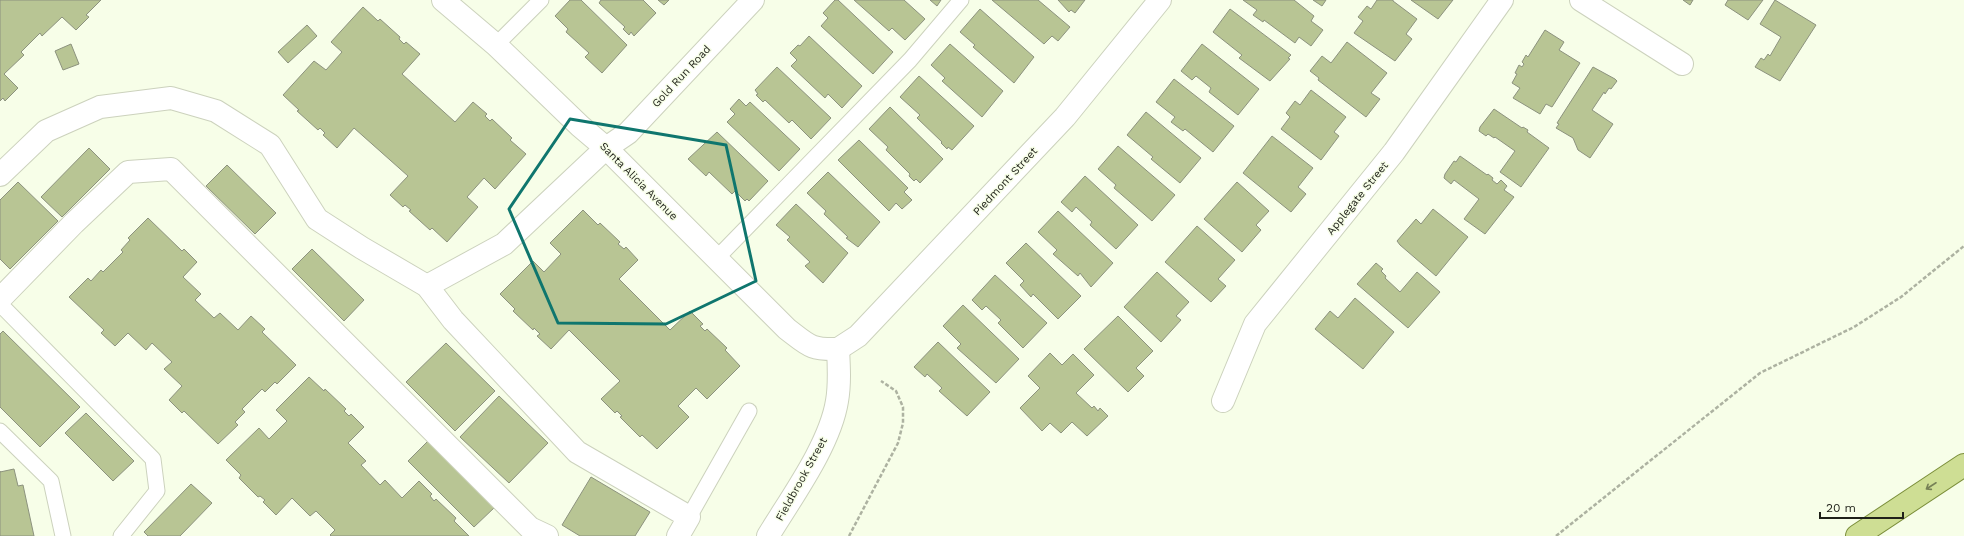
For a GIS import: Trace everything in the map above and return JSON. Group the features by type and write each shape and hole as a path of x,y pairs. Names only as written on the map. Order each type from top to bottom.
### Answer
{"main road":[{"path":"1858,536 1964,465"}],"street":[{"name":"Santa Alicia Avenue","path":"443,0 496,45 580,126 606,148 787,329 810,347 820,350 838,349"},
{"name":"Gold Run Road","path":"428,286 504,244 606,148 628,133 753,0"},
{"name":"Piedmont Street","path":"838,349 858,336 1065,117 1160,0"},
{"name":"Applegate Street","path":"1223,401 1255,324 1394,152 1502,0"},
{"path":"1581,0 1682,64"},
{"path":"0,175 46,131 100,107 172,98 216,111 270,145 317,219 362,248 428,286 453,320 577,452 689,517 678,536"},
{"path":"0,299 74,223 128,172 171,169 534,533"},
{"name":"Fieldbrook Street","path":"768,536 822,446 837,403 840,380 838,349"}],"lane":[{"path":"496,45 541,0"},
{"path":"716,259 910,60 961,0"},
{"path":"0,304 153,459 157,490 121,536"},
{"path":"689,517 749,411"},
{"path":"0,431 50,481 63,536"}],"path":[{"path":"1556,536 1760,373 1854,327 1901,296 1964,246"},
{"path":"849,536 898,443 903,423 903,407 896,391 881,381"}],"highlighted area":[{"path":"570,119 726,145 756,281 666,324 558,323 509,209"}],"building":[{"path":"0,0 101,0 86,15 89,17 76,30 62,17 42,36 40,33 21,52 24,55 4,74 18,88 5,101 3,98 0,101"},
{"path":"570,0 581,0 627,45 602,73 585,57 589,53 566,32 568,29 555,16"},
{"path":"601,0 643,0 656,13 634,36 631,32 629,35 623,29 625,27 599,3"},
{"path":"658,0 669,0 664,5"},
{"path":"835,0 838,0 893,52 873,74 821,26 828,18 823,13"},
{"path":"854,0 904,0 925,19 905,40 892,28 889,31"},
{"path":"930,0 941,0 937,6"},
{"path":"992,0 1038,0 1070,27 1058,41 1052,36 1044,44"},
{"path":"1058,0 1085,0 1075,13 1071,10 1069,12"},
{"path":"1243,0 1294,0 1314,16 1311,21 1323,30 1311,46 1299,37 1295,43 1264,20 1263,22 1253,15 1257,10"},
{"path":"1313,0 1326,0 1322,6"},
{"path":"1377,0 1393,0 1417,19 1406,34 1412,39 1395,61 1354,33 1363,21 1358,17 1367,6 1371,9"},
{"path":"1411,0 1453,0 1438,19"},
{"path":"1683,0 1693,0 1690,5"},
{"path":"1728,0 1763,0 1748,20 1725,5"},
{"path":"1775,0 1816,25 1780,81 1755,67 1761,58 1764,60 1768,54 1770,56 1781,37 1760,24"},
{"path":"363,7 378,21 380,19 400,37 399,39 404,44 406,42 420,54 402,74 455,122 473,102 487,114 485,116 490,121 492,119 512,138 510,140 526,154 495,189 484,178 467,197 478,207 447,242 432,228 430,230 409,211 411,210 405,205 403,207 390,195 408,176 354,128 337,148 323,135 325,133 320,128 318,130 297,111 299,110 283,95 314,61 326,70 342,52 331,42"},
{"path":"980,9 1034,57 1014,83 973,47 975,45 960,32"},
{"path":"1230,9 1291,55 1288,58 1290,59 1270,81 1239,58 1242,55 1213,32"},
{"path":"307,25 317,36 288,63 278,52"},
{"path":"1545,30 1564,42 1559,50 1580,63 1552,107 1546,104 1540,114 1513,98 1520,88 1512,83 1517,74 1515,73 1519,65 1522,67 1524,64 1522,62 1526,55 1528,57"},
{"path":"809,36 862,86 842,108 828,94 825,98 791,66 797,60 790,53 798,45 800,46"},
{"path":"1347,42 1387,73 1371,93 1380,99 1366,117 1318,80 1319,78 1310,71 1322,56 1331,63"},
{"path":"71,44 79,64 63,70 55,51"},
{"path":"950,44 1003,91 982,117 942,81 945,78 931,65"},
{"path":"1202,44 1259,89 1238,115 1209,92 1211,88 1196,76 1192,80 1181,71"},
{"path":"777,67 831,118 811,139 792,120 789,123 765,100 763,102 756,95 758,94 755,90"},
{"path":"1593,67 1617,81 1605,94 1604,92 1592,110 1613,124 1590,158 1578,150 1573,138 1556,128 1559,124 1557,123"},
{"path":"919,76 974,126 952,150 948,147 947,149 941,143 942,142 917,118 920,115 900,97"},
{"path":"1174,79 1234,126 1213,152 1185,129 1183,131 1171,122 1175,117 1156,102"},
{"path":"1311,90 1346,117 1334,132 1339,136 1321,160 1281,129 1290,117 1286,113 1295,101 1300,105"},
{"path":"739,99 746,106 750,102 800,149 779,171 727,122 735,114 730,109"},
{"path":"890,107 943,159 920,183 916,179 914,181 909,176 910,174 886,150 888,147 869,129"},
{"path":"1494,109 1522,128 1523,127 1528,130 1527,132 1549,148 1521,187 1500,172 1515,151 1495,137 1494,138 1488,134 1486,136 1479,131 1480,127"},
{"path":"1146,112 1201,158 1180,183 1151,159 1153,157 1127,135"},
{"path":"717,132 768,181 749,201 747,199 745,201 735,191 732,194 709,172 706,176 688,159"},
{"path":"1272,136 1313,168 1298,187 1306,194 1291,212 1243,173"},
{"path":"859,140 908,188 904,192 912,200 902,209 896,203 889,211 838,160"},
{"path":"1118,146 1175,195 1152,221 1114,188 1116,185 1098,169"},
{"path":"89,148 110,169 62,217 41,197"},
{"path":"1460,156 1487,175 1488,174 1497,184 1501,180 1507,186 1504,190 1514,197 1485,234 1464,219 1479,199 1454,180 1451,184 1444,178 1454,161 1456,162"},
{"path":"227,165 276,213 255,234 206,186"},
{"path":"828,172 880,222 858,247 846,238 848,237 824,214 826,211 807,193"},
{"path":"1085,176 1138,225 1116,249 1090,225 1092,222 1076,207 1072,212 1061,202"},
{"path":"18,182 58,221 10,269 0,259 0,200"},
{"path":"1237,182 1269,211 1256,225 1261,230 1242,252 1204,219"},
{"path":"796,204 848,253 823,283 805,266 810,262 787,240 790,237 776,225"},
{"path":"1433,209 1468,237 1436,276 1397,241 1416,219 1421,224"},
{"path":"583,210 598,225 600,223 620,242 618,244 624,249 626,247 638,260 619,279 670,330 690,311 703,324 700,326 705,331 707,329 727,348 725,350 740,366 707,399 696,388 678,406 689,417 657,449 642,435 640,437 620,417 622,416 617,411 615,413 601,399 620,381 569,330 551,349 537,336 540,334 534,328 533,330 513,311 515,309 500,294 533,261 544,272 561,254 550,243"},
{"path":"1058,211 1113,263 1091,287 1080,273 1078,276 1053,254 1057,250 1038,232"},
{"path":"148,218 182,251 184,249 197,262 183,277 201,294 195,300 214,318 220,313 238,330 251,316 265,329 262,332 296,365 277,384 275,382 265,392 262,389 242,409 245,412 235,422 238,425 218,444 184,411 182,413 169,400 182,386 164,369 172,362 152,343 146,350 128,333 115,346 101,333 104,330 69,297 88,278 91,281 101,270 103,272 123,252 121,250 130,240 128,238"},
{"path":"1197,226 1235,260 1218,279 1226,286 1211,302 1165,262"},
{"path":"1026,243 1081,296 1058,319 1033,294 1031,297 1020,285 1024,281 1006,263"},
{"path":"312,249 364,300 344,321 292,269"},
{"path":"1376,263 1383,269 1381,271 1386,276 1385,278 1400,292 1417,272 1440,292 1408,328 1357,284"},
{"path":"1157,272 1189,302 1176,316 1181,320 1161,342 1124,307"},
{"path":"995,275 1047,323 1023,348 998,323 1001,320 986,306 982,310 972,300"},
{"path":"1355,298 1394,332 1363,369 1315,329 1330,311 1338,318"},
{"path":"963,305 1019,359 996,383 957,348 961,344 943,326"},
{"path":"1118,316 1153,351 1136,368 1144,376 1128,392 1084,349"},
{"path":"3,331 80,407 40,447 0,407 0,334"},
{"path":"938,342 990,392 967,416 939,391 942,388 927,374 925,377 914,367"},
{"path":"446,343 495,391 455,431 406,382"},
{"path":"1050,353 1062,365 1073,354 1094,375 1076,393 1092,408 1094,406 1098,411 1100,408 1108,416 1087,436 1072,422 1061,433 1050,423 1042,431 1020,408 1040,388 1028,376"},
{"path":"309,377 324,391 325,389 346,409 344,411 349,416 351,414 364,427 348,443 366,461 361,465 380,485 385,480 402,498 419,481 432,494 430,496 434,501 436,499 456,518 454,521 469,536 331,536 330,535 335,530 316,511 310,516 292,498 276,515 263,502 265,500 260,496 258,497 239,478 241,475 226,460 259,428 269,439 287,421 276,410"},
{"path":"499,396 548,443 509,483 460,437"},
{"path":"86,413 134,461 113,481 65,433"},
{"path":"428,441 495,507 474,527 408,461"},
{"path":"14,469 18,486 23,485 34,536 0,536 0,472"},
{"path":"591,477 650,512 635,536 580,536 562,525"},
{"path":"191,484 212,503 180,536 148,536 144,532"}]}
